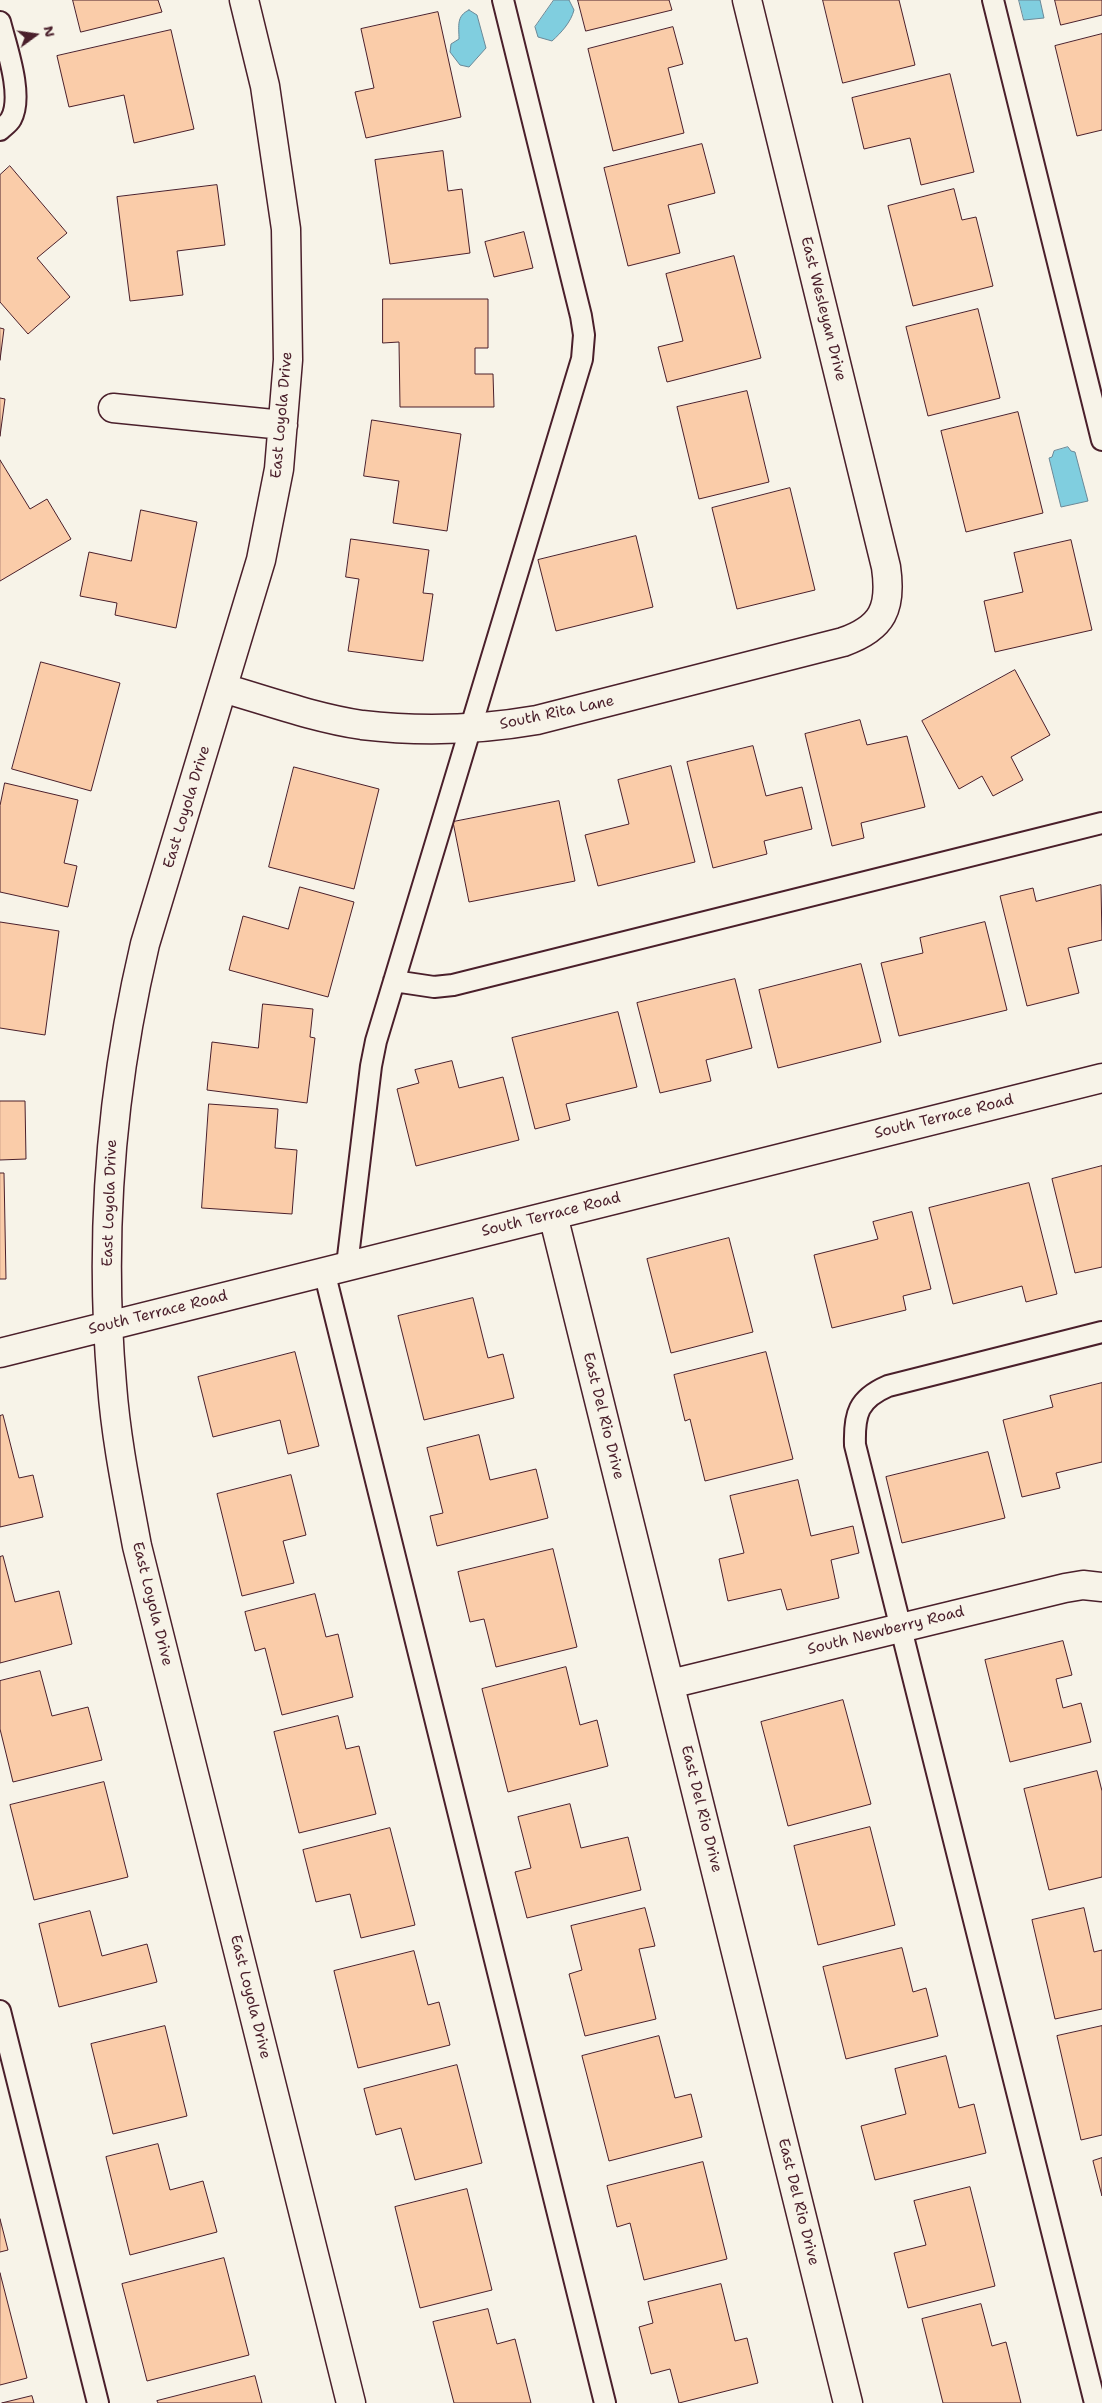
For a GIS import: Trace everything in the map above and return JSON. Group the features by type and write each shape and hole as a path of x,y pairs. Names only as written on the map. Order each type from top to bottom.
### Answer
{"street":[{"name":"East Loyola Drive","path":"244,0 264,86 286,229 288,360 279,469 261,560 145,944 124,1043 116,1099 108,1208 108,1325 118,1440 138,1546 351,2403"},
{"name":"East Wesleyan Drive","path":"747,0 886,567 889,584 888,602 882,617"},
{"path":"113,408 283,425"},
{"name":"South Rita Lane","path":"223,688 361,724 399,728 472,729 537,720 843,642 858,637 882,617"},
{"name":"South Terrace Road","path":"0,1353 1102,1078"},
{"name":"East Del Rio Drive","path":"553,1214 848,2403"},
{"name":"South Newberry Road","path":"670,1684 1065,1588 1083,1585 1102,1587"}],"lane":[{"path":"503,0 584,335 582,359 472,729 394,981 371,1066 336,1268 605,2403"},
{"path":"993,0 1102,440"},
{"path":"0,22 15,85 16,103 11,118 0,130"},
{"path":"394,981 434,987 453,985 1102,823"},
{"path":"1095,2403 855,1444 854,1424 860,1406 873,1392 888,1386 1102,1332"},
{"path":"0,2011 98,2403"}],"water":[{"path":"554,0 569,0 574,10 571,19 552,41 538,37 535,27"},
{"path":"1019,0 1040,0 1044,18 1024,20"},
{"path":"469,10 477,15 486,48 469,67 460,65 450,52 451,44 459,39 460,18"},
{"path":"1068,447 1071,451 1075,452 1088,501 1061,507 1049,458 1052,457 1054,451"}],"building":[{"path":"73,0 158,0 162,12 81,32"},
{"path":"578,0 669,0 672,10 586,31"},
{"path":"823,0 899,0 915,65 843,83"},
{"path":"1055,0 1102,0 1102,15 1061,25"},
{"path":"438,12 461,117 366,138 355,92 374,88 361,29"},
{"path":"673,27 683,64 668,68 684,133 613,151 588,49"},
{"path":"171,30 194,129 134,143 124,95 69,107 57,56"},
{"path":"1102,34 1102,130 1077,136 1055,46"},
{"path":"950,74 974,172 921,185 910,138 864,149 852,98"},
{"path":"702,144 715,193 668,205 680,253 628,266 604,168"},
{"path":"443,151 448,191 462,189 470,253 390,264 375,160"},
{"path":"10,166 67,233 37,258 70,297 28,334 0,302 0,175"},
{"path":"217,185 225,245 177,251 183,295 130,301 117,197"},
{"path":"954,189 962,220 976,217 993,286 913,306 888,206"},
{"path":"524,232 533,268 494,277 485,242"},
{"path":"734,256 761,358 667,382 658,347 683,341 666,274"},
{"path":"383,299 488,299 488,348 475,348 475,374 493,374 494,407 400,407 399,342 383,343"},
{"path":"978,309 1000,398 928,416 906,327"},
{"path":"0,328 4,329 0,360"},
{"path":"747,391 769,482 699,499 677,407"},
{"path":"0,398 5,399 0,436"},
{"path":"1018,412 1043,513 966,532 941,431"},
{"path":"372,420 461,434 447,531 393,523 399,481 364,476"},
{"path":"0,460 30,509 47,499 71,539 0,581"},
{"path":"790,488 815,590 737,609 712,508"},
{"path":"141,510 197,522 176,628 115,615 117,603 80,596 89,552 131,561"},
{"path":"636,536 653,607 556,631 538,560"},
{"path":"351,539 429,550 423,593 433,594 423,661 348,651 359,579 346,577"},
{"path":"1071,540 1092,630 995,652 984,601 1023,592 1014,553"},
{"path":"41,662 120,683 91,791 12,769"},
{"path":"1015,670 1050,735 1011,757 1023,780 993,796 982,776 959,789 922,721"},
{"path":"860,720 867,745 907,736 925,807 861,823 864,838 832,846 805,734"},
{"path":"753,746 766,796 802,787 812,829 764,841 767,854 713,868 687,762"},
{"path":"671,766 695,862 598,886 585,835 629,824 618,780"},
{"path":"294,767 379,789 354,889 269,867"},
{"path":"5,783 78,800 64,863 77,866 68,907 0,892 0,806"},
{"path":"559,801 575,881 469,902 453,822"},
{"path":"1101,885 1102,940 1068,948 1079,993 1027,1006 1000,896 1033,888 1036,901"},
{"path":"300,887 354,902 328,997 229,970 243,916 288,929"},
{"path":"0,922 59,931 45,1035 0,1028"},
{"path":"985,922 1007,1010 899,1036 881,963 923,953 920,938"},
{"path":"861,964 881,1042 778,1068 759,990"},
{"path":"735,979 752,1048 706,1060 711,1081 660,1093 637,1003"},
{"path":"263,1004 313,1009 310,1037 315,1038 307,1103 207,1090 212,1042 258,1048"},
{"path":"618,1012 637,1087 566,1104 570,1120 535,1129 512,1038"},
{"path":"452,1061 459,1088 503,1077 519,1140 416,1166 397,1089 419,1083 415,1070"},
{"path":"0,1101 25,1101 26,1159 0,1160"},
{"path":"209,1104 278,1109 275,1148 297,1150 292,1214 202,1208"},
{"path":"1102,1166 1102,1267 1075,1273 1052,1179"},
{"path":"0,1173 4,1173 6,1279 0,1279"},
{"path":"1029,1183 1057,1294 1026,1302 1022,1286 953,1304 929,1208"},
{"path":"912,1212 931,1289 903,1296 906,1310 832,1328 814,1255 878,1239 873,1222"},
{"path":"729,1238 753,1332 671,1353 647,1259"},
{"path":"473,1298 488,1358 503,1354 514,1398 424,1420 398,1316"},
{"path":"295,1352 319,1446 288,1454 280,1420 213,1437 198,1377"},
{"path":"766,1352 793,1459 705,1481 690,1419 685,1421 674,1375"},
{"path":"1102,1383 1102,1462 1056,1473 1060,1488 1022,1497 1003,1420 1053,1407 1050,1396"},
{"path":"3,1415 19,1478 33,1475 43,1517 0,1527 0,1416"},
{"path":"479,1435 490,1480 536,1469 548,1518 437,1546 430,1516 443,1513 427,1448"},
{"path":"988,1452 1005,1518 902,1543 886,1477"},
{"path":"291,1475 306,1535 283,1541 294,1583 242,1596 217,1494"},
{"path":"798,1480 811,1536 853,1526 859,1553 831,1560 839,1598 787,1610 781,1589 728,1601 719,1559 744,1553 730,1496"},
{"path":"553,1549 577,1647 496,1667 484,1619 470,1622 458,1572"},
{"path":"3,1556 15,1602 59,1591 72,1644 0,1663 0,1557"},
{"path":"315,1594 326,1637 338,1634 353,1697 282,1715 265,1648 255,1651 245,1612"},
{"path":"1063,1641 1072,1675 1056,1679 1063,1708 1081,1703 1091,1742 1010,1762 985,1660"},
{"path":"566,1667 580,1725 597,1720 608,1766 508,1792 482,1689"},
{"path":"40,1671 52,1716 88,1707 102,1760 13,1782 0,1729 0,1681"},
{"path":"843,1700 871,1804 788,1826 761,1722"},
{"path":"338,1716 346,1749 359,1746 376,1814 299,1833 274,1732"},
{"path":"1097,1771 1102,1791 1102,1877 1049,1890 1024,1789"},
{"path":"104,1782 128,1877 34,1900 10,1805"},
{"path":"570,1804 581,1848 628,1837 641,1890 527,1918 515,1872 531,1868 518,1817"},
{"path":"870,1827 895,1925 818,1945 794,1846"},
{"path":"390,1828 415,1925 361,1938 350,1894 316,1902 303,1850"},
{"path":"645,1908 655,1946 639,1949 656,2019 585,2036 569,1974 582,1970 571,1926"},
{"path":"1084,1908 1094,1952 1102,1950 1102,2009 1055,2019 1032,1920"},
{"path":"90,1911 102,1956 147,1944 157,1982 59,2007 39,1924"},
{"path":"902,1948 913,1992 926,1988 938,2036 846,2059 823,1967"},
{"path":"414,1951 428,2005 439,2002 450,2045 358,2068 334,1971"},
{"path":"165,2026 187,2116 113,2134 91,2044"},
{"path":"1102,2026 1102,2135 1081,2140 1057,2036"},
{"path":"659,2036 675,2098 691,2094 702,2137 609,2161 582,2056"},
{"path":"946,2056 959,2108 974,2104 986,2153 875,2180 861,2126 906,2114 895,2069"},
{"path":"457,2065 482,2163 415,2180 401,2128 376,2135 364,2089"},
{"path":"158,2144 170,2190 203,2181 217,2232 130,2255 106,2157"},
{"path":"1102,2158 1102,2196 1093,2161"},
{"path":"703,2162 727,2259 644,2280 630,2223 617,2227 607,2186"},
{"path":"970,2187 995,2286 908,2308 894,2253 926,2245 914,2201"},
{"path":"467,2189 492,2290 420,2308 395,2207"},
{"path":"0,2219 8,2250 0,2252"},
{"path":"224,2258 249,2355 147,2381 122,2284"},
{"path":"0,2273 27,2378 0,2385"},
{"path":"721,2284 735,2341 747,2338 758,2383 679,2403 670,2369 651,2374 639,2327 653,2323 648,2302"},
{"path":"981,2304 992,2346 1006,2342 1021,2403 943,2403 922,2319"},
{"path":"488,2309 497,2344 515,2339 531,2403 454,2403 433,2322"},
{"path":"255,2376 262,2403 158,2403 157,2401"},
{"path":"32,2396 34,2403 2,2403"}]}
